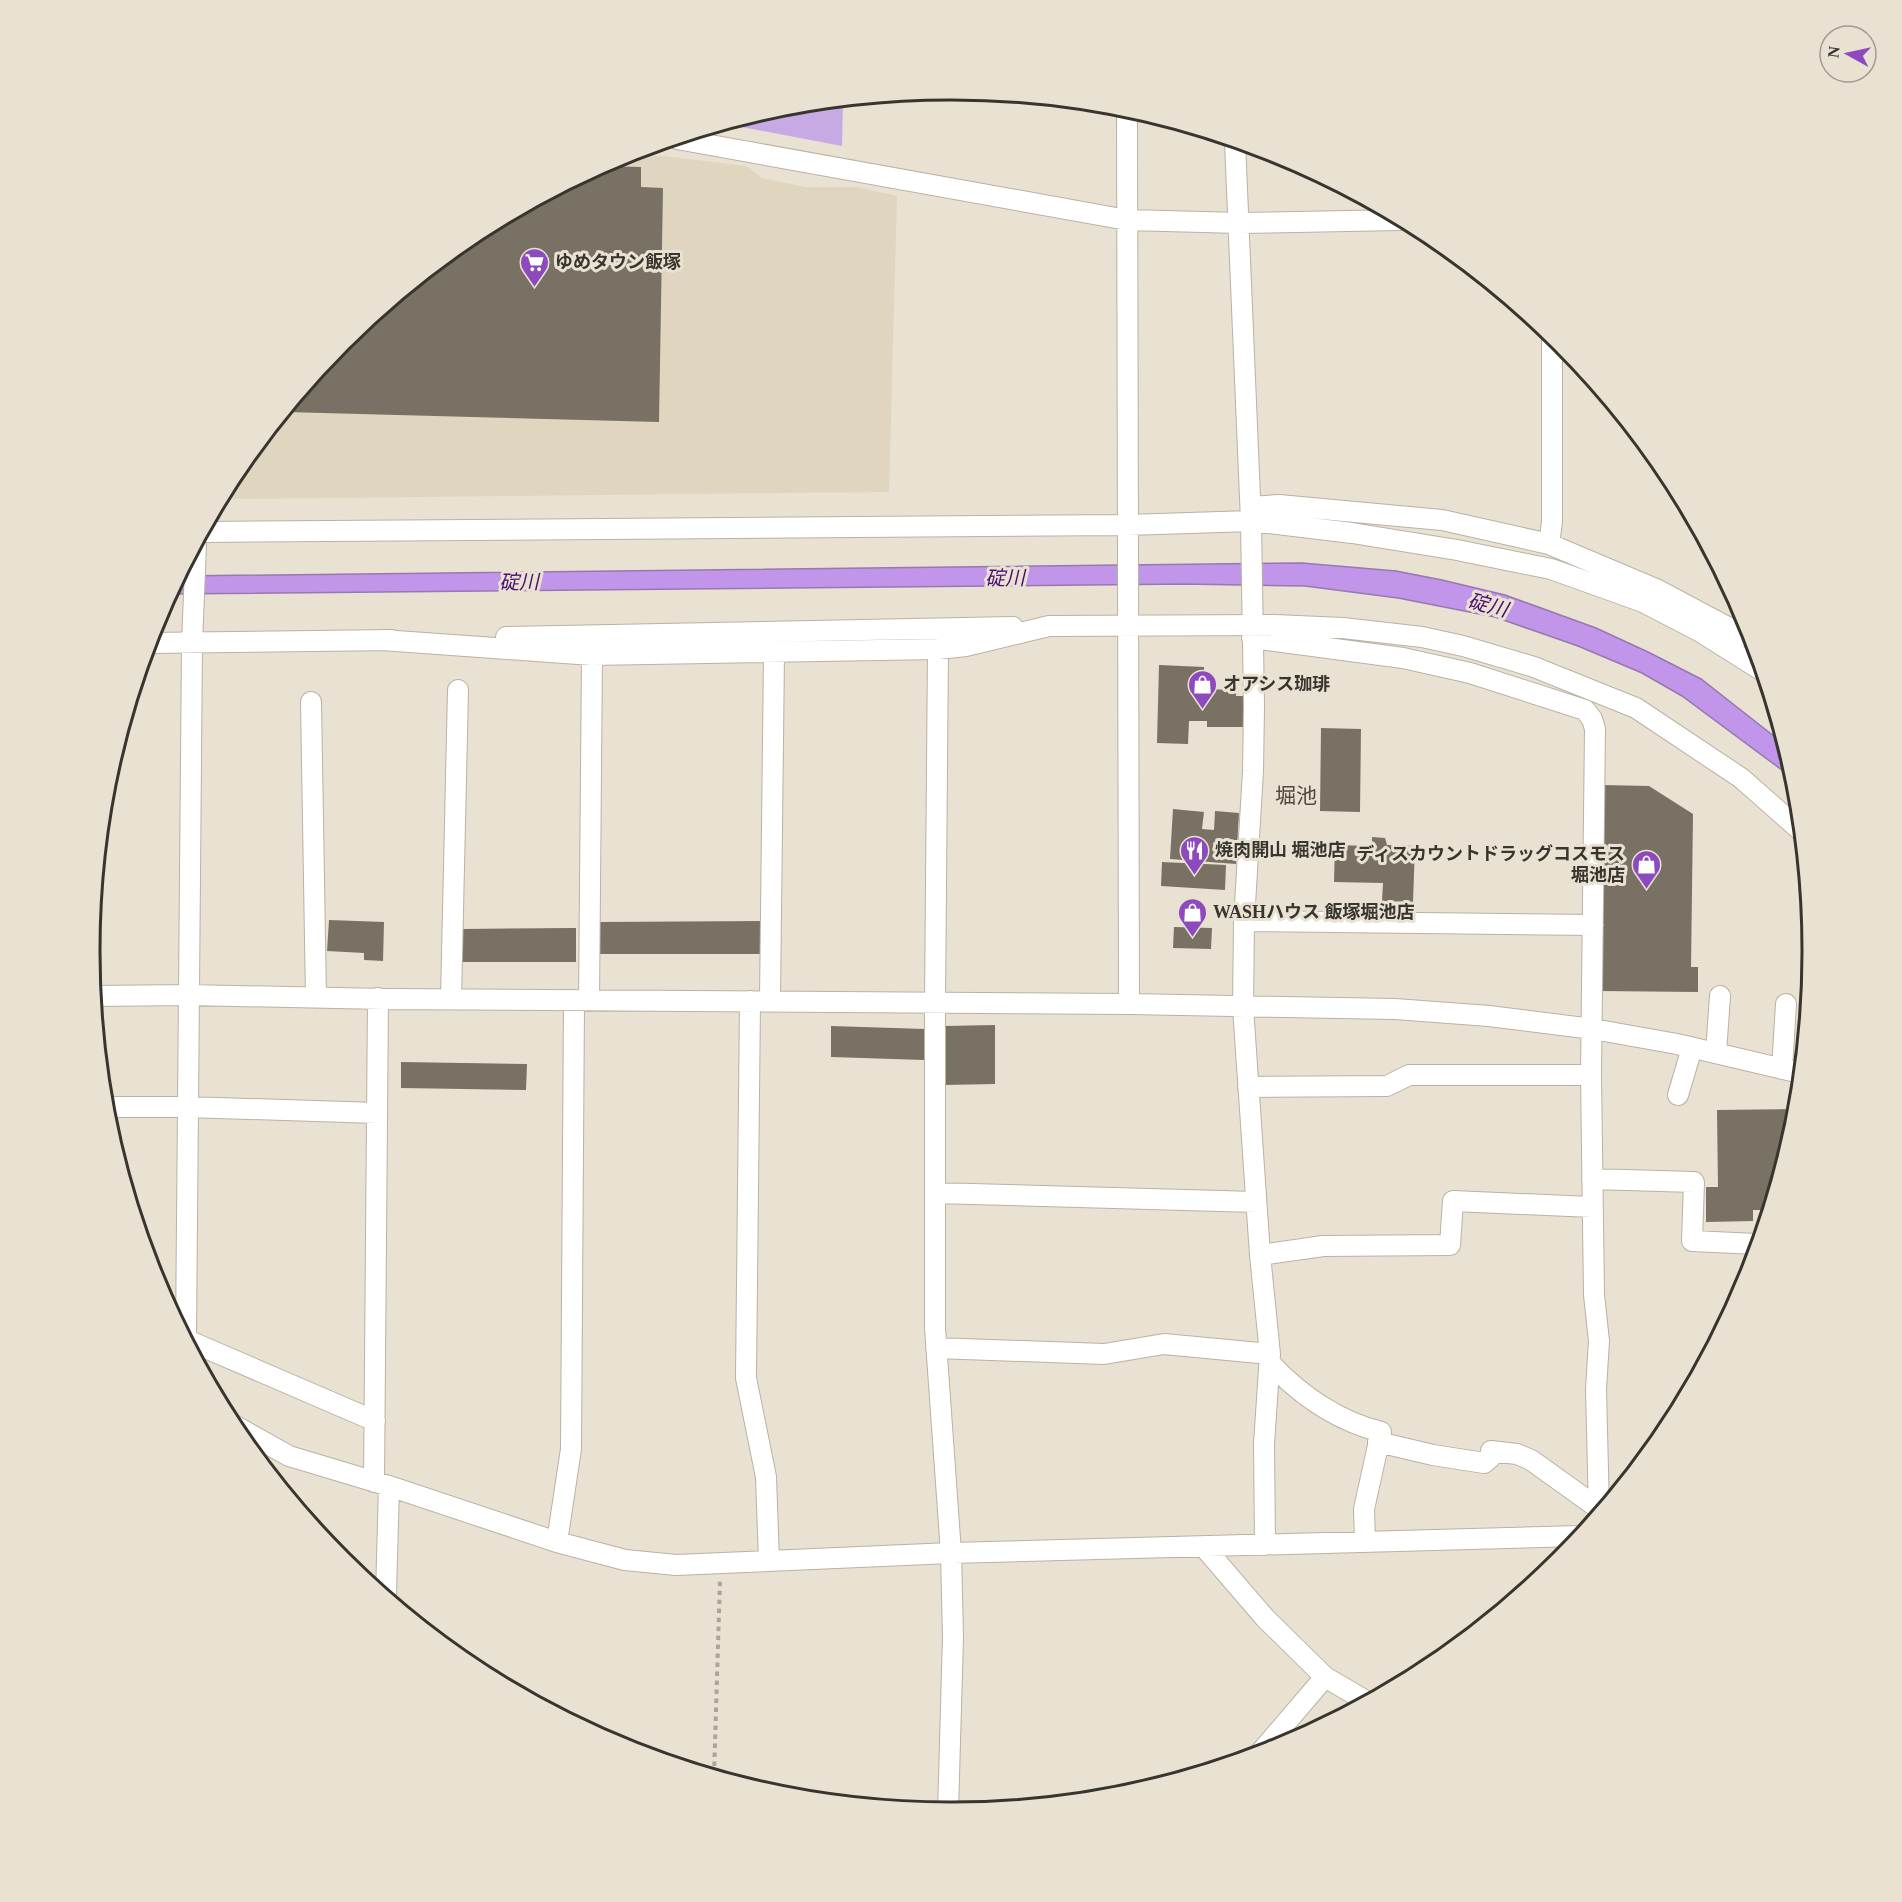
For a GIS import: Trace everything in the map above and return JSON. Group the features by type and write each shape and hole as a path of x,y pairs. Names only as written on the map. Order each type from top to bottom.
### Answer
{"street":[{"path":"1127,119 1129,1004"},
{"path":"692,142 1127,220 1240,224 1386,220"},
{"path":"1236,150 1251,519 1254,706 1253,771 1244,921 1244,1007 1256,1203 1270,1359 1264,1444 1265,1545"},
{"path":"1549,544 1552,522 1552,350"},
{"path":"1251,519 1279,505 1442,520 1549,544 1737,626"},
{"path":"211,532 1127,528 1251,519 1457,550 1551,569 1643,602 1699,631 1751,664"},
{"path":"187,1325 188,995 192,641 195,561"},
{"path":"159,643 1128,624 1343,628 1422,638 1463,646 1534,667 1636,708 1741,778 1791,822"},
{"path":"382,640 592,655 938,649 966,646 1049,626"},
{"path":"1252,628 1470,673 1585,710 1592,719 1595,729 1591,1075 1594,1295 1599,1341 1596,1389 1598,1503"},
{"path":"938,649 935,1003 936,1348 951,1554 953,1637 948,1802"},
{"path":"769,1562 766,1477 746,1378 774,652"},
{"path":"557,1542 571,1449 581,1000 592,655"},
{"path":"451,999 458,690"},
{"path":"311,702 316,998"},
{"path":"1244,921 1593,925"},
{"path":"102,996 1129,1004 1395,1009 1489,1016 1593,1029 1716,1053 1791,1071 1786,1004"},
{"path":"1716,1053 1720,996"},
{"path":"378,998 375,1420 381,1484 386,1586"},
{"path":"1678,1095 1692,1048"},
{"path":"1248,1087 1387,1086 1409,1075 1591,1075"},
{"path":"115,1107 377,1113"},
{"path":"1592,1179 1694,1182 1692,1241 1749,1244"},
{"path":"935,1193 1256,1203"},
{"path":"1260,1255 1323,1246 1449,1245 1453,1201 1592,1207"},
{"path":"197,1343 375,1420"},
{"path":"936,1348 1104,1354 1164,1344 1270,1359 1286,1380 1339,1416 1357,1426 1381,1432 1364,1509 1365,1541"},
{"path":"252,1435 289,1456 557,1542 625,1560 676,1565 951,1554 1567,1536"},
{"path":"1378,1442 1433,1455 1484,1463 1490,1458 1491,1451 1517,1454 1531,1460 1568,1485 1594,1507"},
{"path":"1204,1547 1265,1618 1325,1677 1359,1697"},
{"path":"1273,1738 1325,1677"}],"path":[{"path":"714,1768 721,1563"}],"shaded area":[{"path":"843,108 842,146 741,127"},
{"path":"651,156 746,166 762,178 805,187 857,187 897,196 889,492 231,499 276,433 312,390 390,312 433,276 526,214 575,188"}],"water":[{"name":"碇川","path":"1302,563 1396,571 1505,595 1596,628 1701,679 1774,736 1782,770 1682,696 1642,673 1578,646 1495,617 1398,598 1305,586 1184,584 179,594 188,576"}],"building":[{"name":"ゆめタウン飯塚","path":"623,167 641,167 641,187 663,188 659,422 293,412 350,350 390,312 433,276 478,244 526,214 575,188"},
{"name":"オアシス珈琲","path":"1159,665 1204,667 1204,689 1236,690 1236,696 1246,696 1245,727 1207,727 1207,721 1189,721 1188,744 1157,743"},
{"path":"1321,728 1361,729 1360,812 1320,811"},
{"name":"ディスカウントドラッグコスモス 堀池店","path":"1602,785 1649,786 1693,814 1691,967 1698,967 1698,992 1599,991"},
{"path":"1173,809 1204,812 1202,829 1214,830 1215,811 1239,813 1236,864 1170,859"},
{"path":"1372,837 1385,838 1387,845 1415,846 1413,902 1382,901 1383,883 1334,882 1335,845 1372,846"},
{"name":"焼肉開山 堀池店","path":"1162,862 1226,865 1225,890 1161,886"},
{"path":"329,920 384,922 383,961 364,960 364,953 327,951"},
{"path":"763,921 763,954 597,954 597,922"},
{"name":"WASHハウス 飯塚堀池店","path":"1174,927 1212,928 1211,949 1173,948"},
{"path":"576,928 576,962 462,962 462,929"},
{"path":"995,1025 995,1084 944,1085 944,1026"},
{"path":"831,1026 925,1029 924,1060 831,1057"},
{"path":"401,1062 527,1064 526,1090 401,1088"},
{"path":"1786,1109 1773,1171 1760,1210 1753,1210 1753,1221 1706,1222 1706,1187 1718,1187 1717,1110"}],"place":[{"name":"ゆめタウン飯塚","path":"534,288"},
{"name":"オアシス珈琲","path":"1202,710"},
{"name":"焼肉開山 堀池店","path":"1194,876"},
{"name":"ディスカウントドラッグコスモス 堀池店","path":"1646,890"},
{"name":"WASHハウス 飯塚堀池店","path":"1192,938"}],"district":[{"name":"堀池","path":"1296,796"}]}
